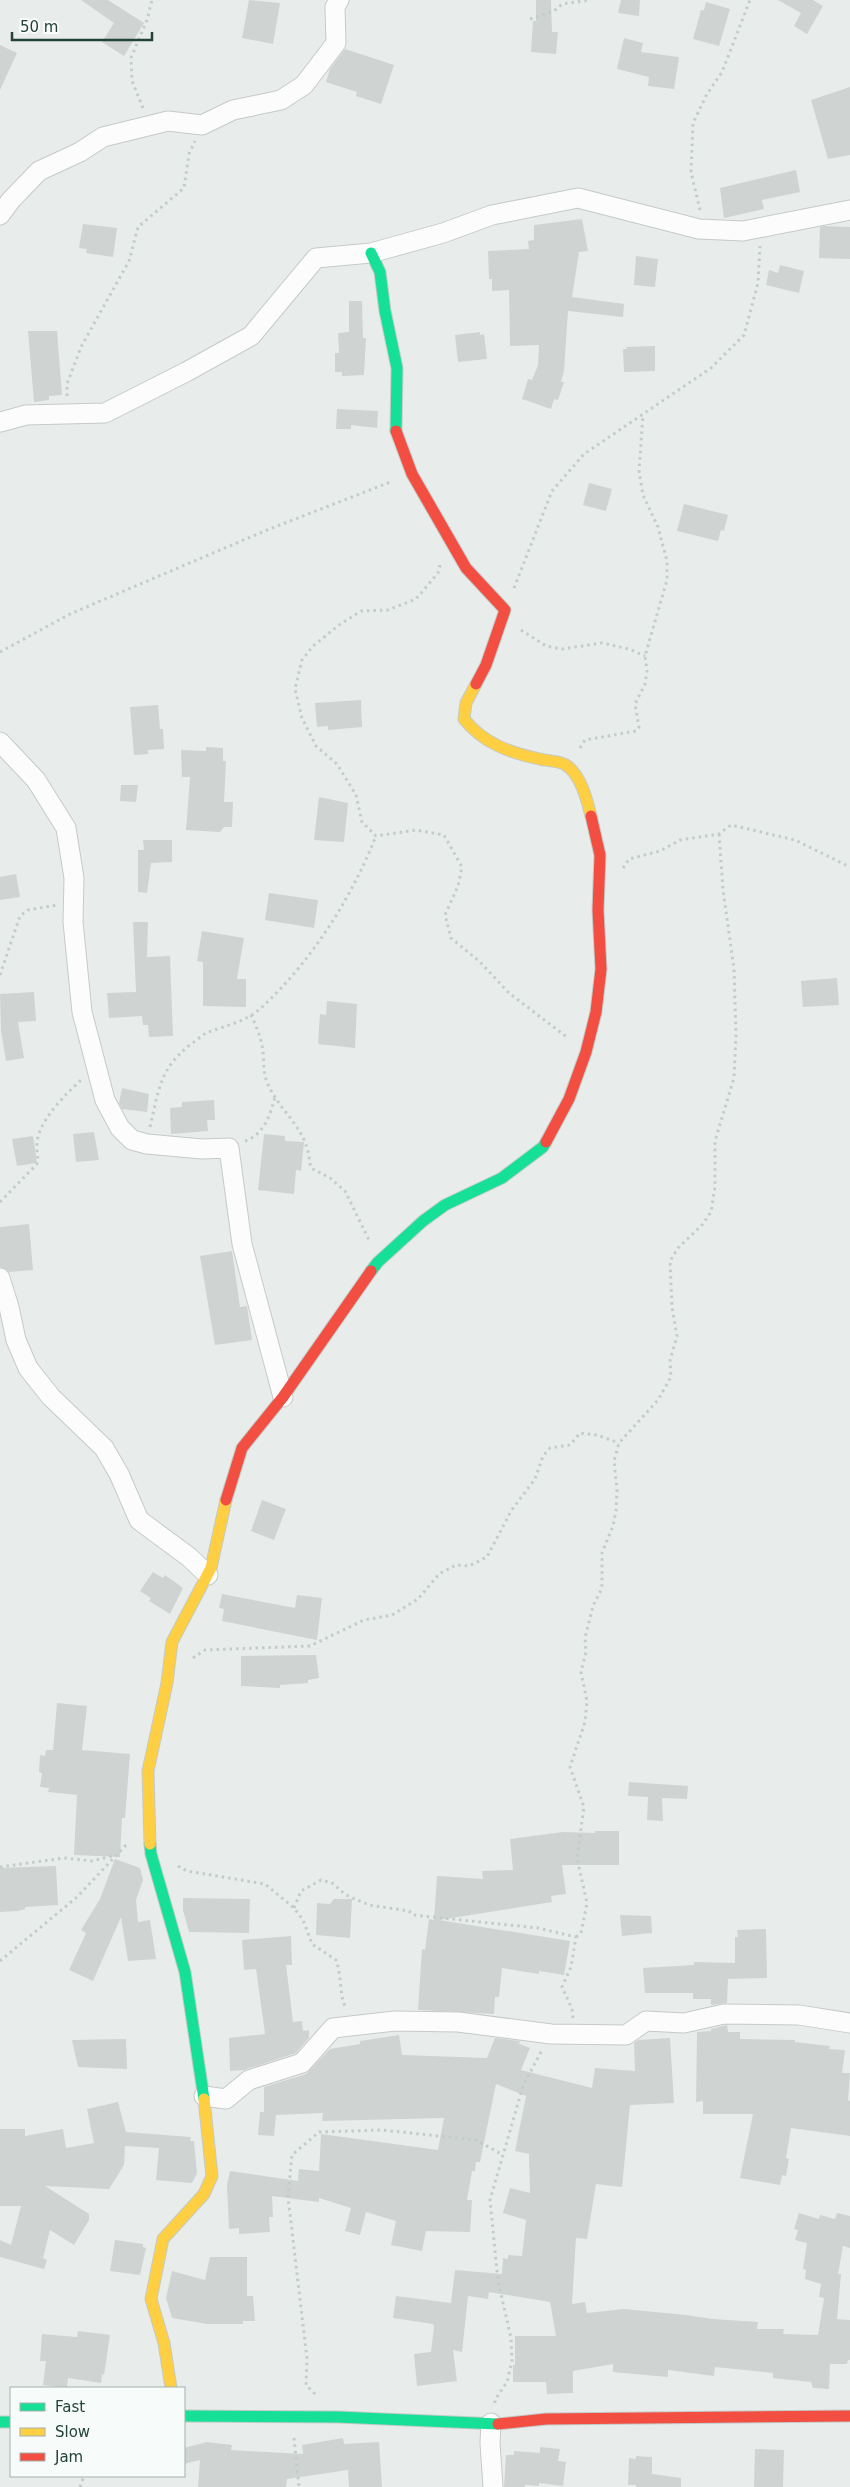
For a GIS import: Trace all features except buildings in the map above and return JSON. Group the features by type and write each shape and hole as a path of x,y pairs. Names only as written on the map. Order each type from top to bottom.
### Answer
{"street":[{"path":"0,215 11,200 38,172 80,152 104,137 168,121 202,125 233,110 281,100 304,84 336,43 336,7 339,0"},
{"path":"0,422 26,415 105,413 186,372 251,336 316,258 371,253 443,233 492,215 578,198 699,229 743,232 850,210"},
{"path":"171,2387 164,2343 151,2299 163,2239 204,2194 212,2176 204,2096 185,1972 151,1854 148,1821 148,1771 172,1642 208,1575 227,1497 242,1448 283,1397 378,1262 423,1221 444,1205 502,1178 543,1147 568,1099 586,1052 596,1012 601,969 598,910 600,855 584,788 566,764 529,757 499,747 475,733 464,719 466,702 486,665 505,610 466,568 412,474 396,432 397,368 385,311 380,272 371,253"},
{"path":"0,742 36,780 66,828 74,878 73,903 82,1012 105,1100 120,1128 132,1140 147,1144 202,1149 229,1148 242,1244 283,1397"},
{"path":"0,1278 16,1340 28,1368 51,1397 104,1448 119,1474 139,1520 189,1557 208,1575"},
{"path":"204,2096 226,2099 249,2080 302,2063 333,2028 395,2021 458,2022 551,2034 626,2036 646,2021 684,2023 724,2014 799,2015 850,2023"},
{"path":"185,2416 338,2417 494,2424 546,2419 850,2416"},
{"path":"493,2487 490,2443 494,2424"}],"path":[{"path":"150,125 132,81 131,58 147,20 152,0"},
{"path":"530,19 554,10 562,4 591,0"},
{"path":"699,229 702,219 691,172 693,123 707,94 722,72 750,0"},
{"path":"65,415 68,384 81,347 129,261 138,226 184,188 189,154 202,125"},
{"path":"645,656 628,649 602,643 562,649 546,646 535,637 523,632 505,610 552,491 584,454 711,368 744,334 758,283 760,228"},
{"path":"566,764 585,740 636,731 639,727 635,704 645,684 645,656 667,580 667,562 658,527 643,495 639,471 643,415"},
{"path":"0,652 70,614 266,530 412,474"},
{"path":"376,836 362,822 356,795 337,764 316,746 302,718 295,690 302,660 319,641 361,611 388,610 416,600 438,573 450,539"},
{"path":"621,870 630,859 660,851 680,840 718,834 731,825 762,830 796,840 850,867"},
{"path":"376,836 416,830 444,835 462,867 458,886 445,914 452,938 509,993 586,1052"},
{"path":"570,2035 572,2009 562,1987 571,1967 576,1937 581,1933 587,1903 577,1858 584,1807 570,1767 585,1722 587,1701 581,1672 586,1652 585,1638 593,1606 602,1588 602,1553 614,1518 617,1490 614,1461 619,1443 658,1400 671,1377 670,1361 677,1336 672,1307 670,1261 678,1248 702,1225 711,1212 715,1187 715,1141 734,1078 736,1034 734,969 723,890 718,834"},
{"path":"147,1144 161,1079 174,1057 204,1034 231,1025 251,1015 280,990 305,961 362,871 376,836"},
{"path":"0,975 20,916 28,910 73,903"},
{"path":"251,1015 260,1035 263,1052 262,1062 267,1082 300,1133 306,1145 311,1168 330,1178 345,1191 378,1262"},
{"path":"0,1202 37,1164 36,1144 40,1132 56,1102 84,1077 93,1055"},
{"path":"229,1148 256,1136 268,1118 275,1097"},
{"path":"168,1667 183,1666 205,1650 310,1646 364,1620 392,1614 418,1599 439,1574 456,1565 469,1566 487,1557 511,1511 536,1479 543,1456 550,1448 570,1445 580,1433 598,1435 619,1443"},
{"path":"0,1961 77,1897 148,1821"},
{"path":"0,1867 64,1858 92,1861 118,1854"},
{"path":"174,1859 178,1866 187,1871 265,1884 294,1908 302,1920 312,1944 336,1960 342,1979 342,1999 347,2009 352,2010"},
{"path":"294,1908 301,1891 314,1882 325,1880 332,1883 346,1895 369,1905 409,1911 413,1915 538,1928 576,1937"},
{"path":"494,2424 495,2400 507,2382 512,2361 511,2338 498,2281 490,2200 523,2086 551,2034"},
{"path":"338,2417 306,2385 307,2359 288,2197 292,2155 319,2132 382,2130 476,2140 503,2155"},
{"path":"291,2416 299,2487"}],"traffic: fast":[{"path":"371,253 380,272 385,311 397,368 396,431"},
{"path":"371,1271 378,1262 423,1221 445,1205 502,1178 543,1147 546,1142"},
{"path":"150,1844 151,1854 185,1972 204,2099"},
{"path":"185,2416 338,2417 498,2424"},
{"path":"0,2422 10,2422"}],"traffic: slow":[{"path":"476,684 466,703 464,719 480,735 498,746 518,754 566,765 579,781 591,816"},
{"path":"150,1844 148,1771 167,1683 172,1642 211,1568 226,1500"},
{"path":"171,2387 164,2343 151,2299 163,2239 204,2194 212,2176 204,2099"}],"traffic: jam":[{"path":"396,431 412,474 466,568 505,610 486,665 476,684"},
{"path":"546,1142 569,1099 586,1052 596,1012 601,969 598,910 600,855 591,816"},
{"path":"226,1500 242,1448 283,1397 371,1271"},
{"path":"498,2424 546,2419 850,2416"}]}
